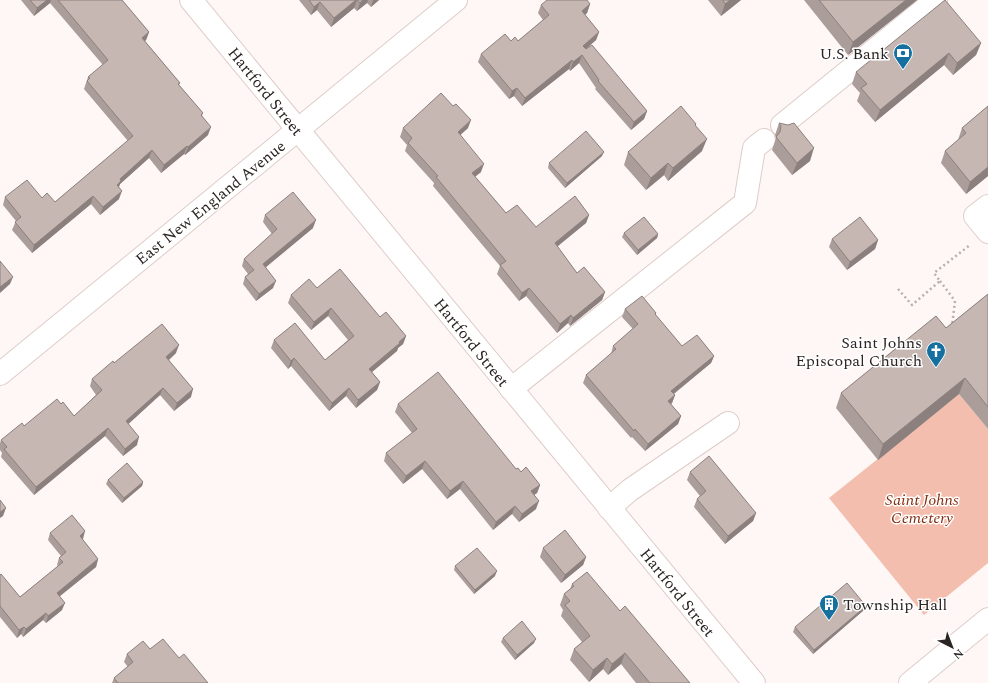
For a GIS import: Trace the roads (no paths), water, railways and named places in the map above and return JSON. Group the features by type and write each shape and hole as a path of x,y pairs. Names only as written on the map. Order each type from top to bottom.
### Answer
{"street":[{"name":"Hartford Street","path":"191,0 754,683"},
{"name":"East New England Avenue","path":"0,374 274,151 456,0"},
{"path":"782,125 936,0"},
{"path":"511,389 745,203 754,148 764,140"},
{"path":"982,237 975,216 988,206"},
{"path":"609,508 630,490 728,423"},
{"path":"910,683 988,619"}],"place":[{"name":"U.S. Bank","path":"903,70"},
{"name":"Saint Johns Episcopal Church","path":"936,368"},
{"name":"Township Hall","path":"829,621"}],"park label":[{"name":"Saint Johns Cemetery","path":"922,508"}]}
